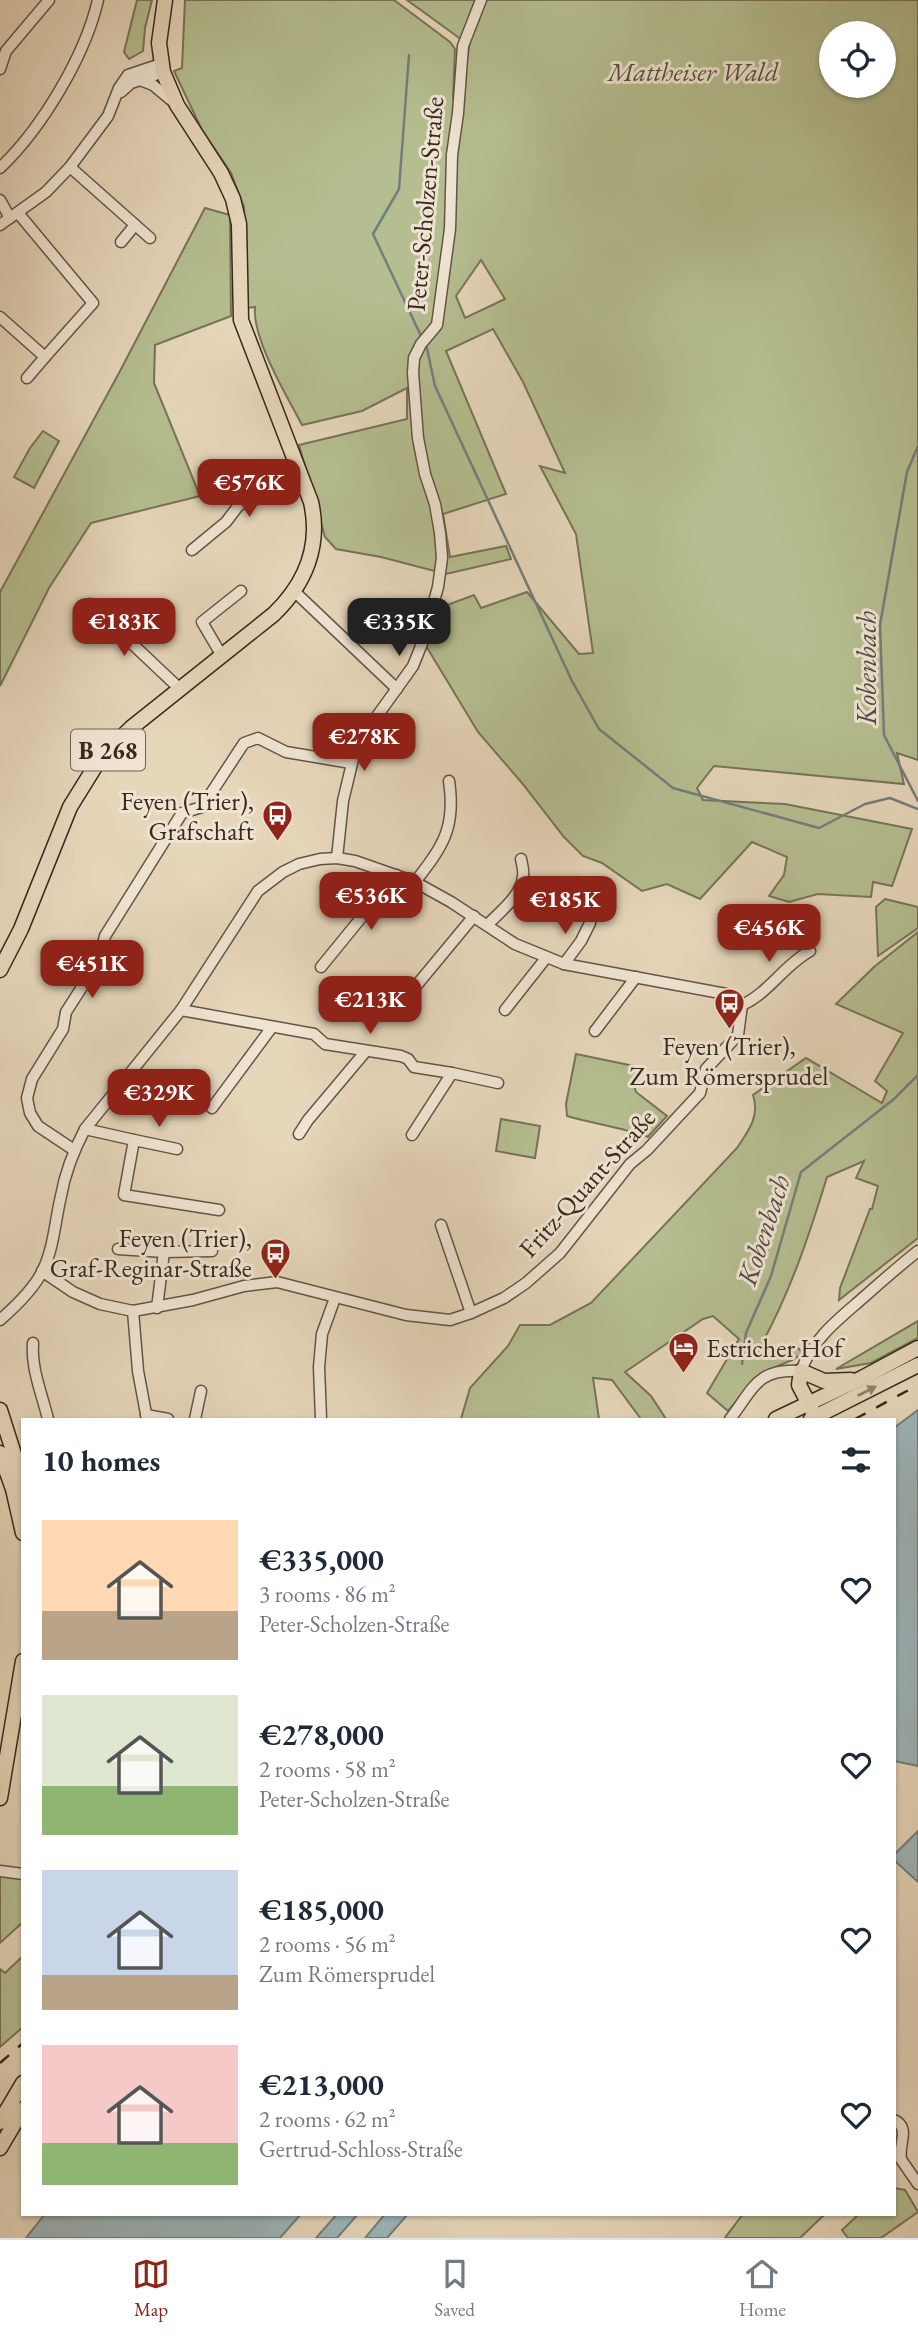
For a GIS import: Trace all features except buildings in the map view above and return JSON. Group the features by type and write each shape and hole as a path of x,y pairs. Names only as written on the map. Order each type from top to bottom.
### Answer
{"main road":[{"name":"B 268","path":"0,970 21,929 70,807 86,777 101,757 131,728 274,614 295,592 310,560 314,536 312,509 241,320 239,224 233,199 221,173 177,105 168,88 161,64 159,32 165,0"},
{"path":"778,1418 918,1348"},
{"path":"804,1372 812,1401 813,1418 918,1365"},
{"path":"804,1372 830,1382 862,1378"},
{"path":"0,1410 21,1487"},
{"path":"0,1452 13,1489 21,1524"},
{"path":"0,1798 21,1673"},
{"path":"0,2122 21,2086"},
{"path":"0,2148 21,2112"}],"street":[{"path":"0,69 6,51 49,0"},
{"path":"0,168 22,147 42,120 86,36 98,0"},
{"name":"Peter-Scholzen-Straße","path":"337,858 343,801 351,764 362,737 413,666 438,587 442,558 435,504 425,474 418,438 414,358 421,344 437,325 450,229 452,155 463,46 481,0"},
{"path":"116,97 131,83 155,75 161,64"},
{"path":"0,225 46,192 70,167 108,116 122,81 128,75 161,64"},
{"path":"140,80 153,85 177,105"},
{"path":"70,167 150,238"},
{"path":"0,200 93,303 27,378"},
{"path":"121,242 135,225"},
{"path":"0,317 45,357"},
{"path":"192,550 226,522 239,505 304,482"},
{"path":"222,656 202,622 241,591"},
{"path":"295,592 397,689"},
{"path":"90,604 180,689"},
{"path":"75,1150 38,1126 30,1113 27,1098 32,1079 63,1029 66,1012 98,962 105,936 182,813 202,807 244,743 258,738 286,752 351,764"},
{"path":"415,882 443,844 452,802 449,781"},
{"path":"0,1320 21,1300 43,1271 52,1246 61,1194 75,1150 85,1129 181,1010 258,891 283,872 299,864 337,858 355,861 415,882 474,916 514,944 546,958 564,964 726,994 737,999 742,1005 757,997 795,959 810,951"},
{"path":"487,925 513,898 521,884 521,859"},
{"path":"321,967 396,875"},
{"path":"416,985 474,916"},
{"path":"564,964 590,923"},
{"path":"505,1010 546,958"},
{"path":"595,1031 636,977"},
{"name":"Fritz-Quant-Straße","path":"43,1271 73,1292 100,1304 134,1311 158,1308 244,1286 277,1282 407,1315 450,1320 471,1313 504,1298 560,1253 630,1164 648,1150 700,1093 706,1069 738,1035 742,1005"},
{"path":"181,1010 314,1034 325,1044 401,1056 408,1059 414,1067 498,1083"},
{"path":"212,1108 272,1027"},
{"path":"299,1134 366,1051"},
{"path":"412,1135 452,1073"},
{"path":"85,1129 177,1149"},
{"path":"134,1140 124,1195 219,1210"},
{"path":"441,1226 471,1313"},
{"path":"118,1249 212,1251"},
{"path":"731,1418 764,1376 782,1370 804,1372 815,1343 889,1273 918,1251"},
{"path":"158,1308 164,1252"},
{"path":"321,1418 319,1367 322,1334 335,1298"},
{"path":"134,1311 138,1371 147,1417"},
{"path":"33,1343 35,1371 48,1418"},
{"path":"195,1418 201,1391"},
{"path":"0,1871 21,1874"},
{"path":"896,2121 903,2126 898,2142 898,2155 918,2185"}],"green space":[{"path":"137,0 152,0 143,51 129,59 124,52"},
{"name":"Mattheiser Wald","path":"185,0 394,0 450,42 455,49 453,98 460,99 471,36 485,0 918,0 918,760 897,753 904,784 714,766 697,788 703,800 785,804 912,829 892,886 873,882 871,897 818,894 789,902 769,896 784,875 787,857 752,842 700,899 667,884 642,891 602,863 583,856 564,837 478,732 423,641 439,608 474,595 481,608 527,592 579,654 593,653 576,534 540,466 565,473 523,382 493,329 446,351 506,494 443,514 450,557 506,546 511,559 446,574 381,557 336,549 325,537 299,445 407,419 407,388 362,411 302,425 265,351 259,335 255,307 247,308 244,207 231,173 202,130 174,71 182,68","holes":["481,260 505,299 465,318 456,296"]},
{"path":"407,0 477,0 462,40"},
{"path":"205,208 230,215 231,316 155,345 154,383 200,496 91,523 49,588 0,686 0,592"},
{"path":"43,431 59,441 34,488 14,477"},
{"path":"885,899 918,907 918,928 878,956 876,907"},
{"path":"918,932 918,1238 839,1300 840,1288 872,1209 878,1186 856,1178 864,1161 827,1177 798,1264 760,1347 766,1355 798,1348 803,1353 761,1373 728,1411 707,1393 739,1339 713,1316 703,1319 625,1372 651,1396 665,1418 640,1418 612,1380 593,1378 599,1418 461,1418 470,1388 508,1346 520,1325 550,1325 591,1303 737,1148 754,1116 753,1095 806,1058 882,1103 887,1091 875,1081 903,1033 836,1004 874,967"},
{"path":"576,1054 639,1067 633,1082 636,1092 667,1116 648,1137 567,1116 566,1104"},
{"path":"501,1119 540,1126 535,1158 496,1151"},
{"path":"918,1321 918,1338 871,1363 836,1369"},
{"path":"0,1874 21,1879 21,1924 0,1943"},
{"path":"21,1958 21,2029 0,2047 0,1969 5,1973"},
{"path":"896,2188 905,2190 918,2212 881,2238 848,2238 842,2230 857,2216 896,2216"},
{"path":"742,2216 823,2216 800,2238 725,2238"}],"water":[{"path":"918,1410 918,1766 896,1761 896,1426"},
{"path":"918,1831 918,1882 896,1862 896,1853"},
{"path":"43,2216 299,2216 280,2238 26,2238"},
{"path":"335,2216 356,2216 337,2238 316,2238"},
{"path":"383,2216 406,2216 387,2238 365,2238"}],"waterway":[{"path":"409,55 399,189 373,234 422,338"},
{"path":"426,344 435,386 572,681 599,729 673,788 819,828 865,804 890,798 918,809"},
{"name":"Kobenbach","path":"918,446 907,472 880,625 884,735 918,801"},
{"name":"Kobenbach","path":"742,1364 746,1333 771,1276 801,1172 894,1099 918,1075"}],"railway":[{"path":"857,1418 918,1385"},
{"path":"0,2063 21,2045"}],"place":[{"name":"Feyen (Trier), Grafschaft","path":"277,843"},
{"name":"Feyen (Trier), Zum Römersprudel","path":"729,1030"},
{"name":"Feyen (Trier), Graf-Reginar-Straße","path":"275,1280"},
{"name":"Estricher Hof","path":"683,1375"}]}
